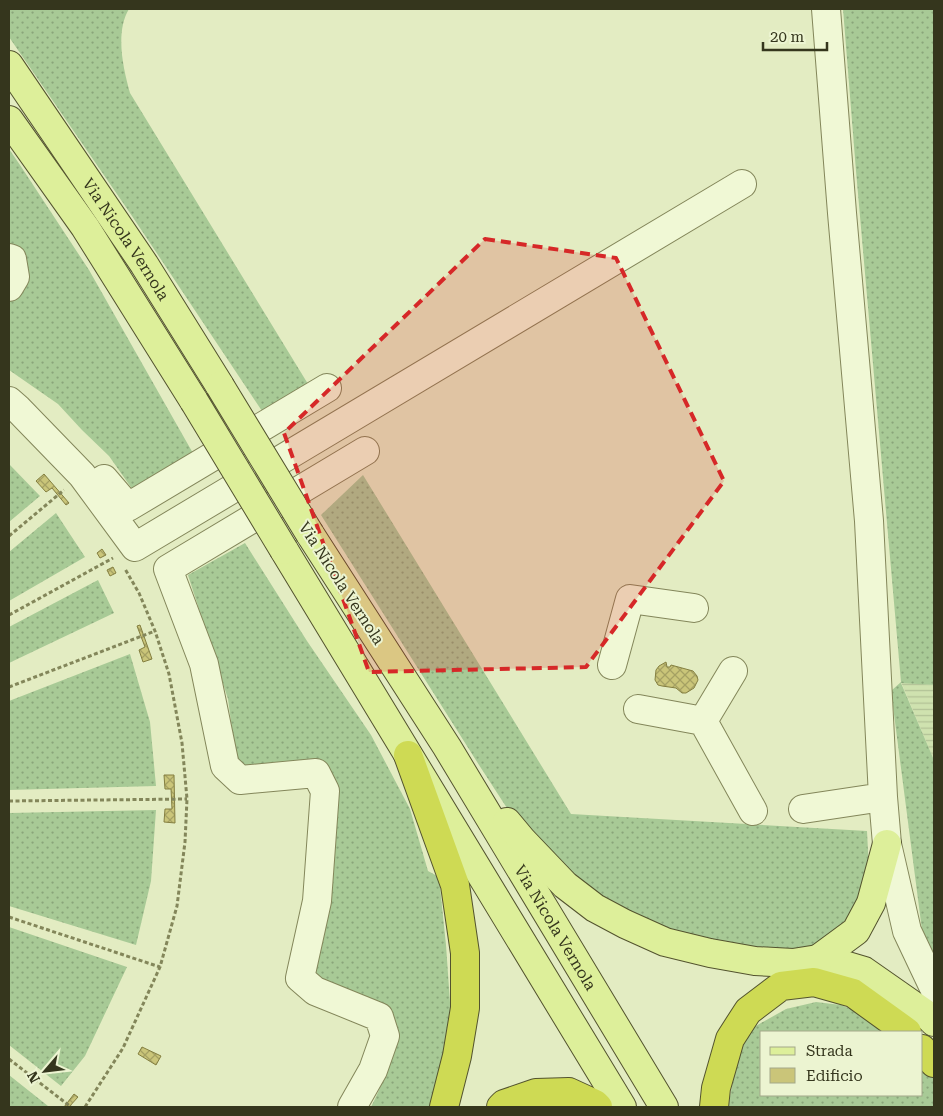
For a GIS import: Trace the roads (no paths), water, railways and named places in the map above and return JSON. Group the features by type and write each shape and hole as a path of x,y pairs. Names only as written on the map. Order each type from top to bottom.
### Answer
{"highway":[{"path":"408,755 455,885 465,953 465,1008 457,1056 444,1107"},
{"path":"714,1107 716,1088 730,1039 748,1010 781,986 814,982 853,993 906,1031"},
{"path":"923,1050 934,1063"},
{"path":"501,1107 504,1104 536,1093 568,1092 598,1107"}],"main road":[{"name":"Via Nicola Vernola","path":"9,65 144,264 310,534 447,747 664,1107"},
{"name":"Via Nicola Vernola","path":"9,120 85,227 194,401 622,1107"},
{"path":"447,747 522,840 565,885 595,908 665,942 710,953 755,961 793,962 818,959 864,971 934,1022"},
{"path":"818,959 856,931 872,903 888,844"}],"street":[{"path":"826,9 869,520 883,797 888,844 907,931 934,988"},
{"path":"9,402 82,475 135,547 742,184"},
{"path":"9,258 12,259 14,277 9,287"},
{"path":"9,384 56,424 128,508 327,388"},
{"path":"352,1107 373,1070 385,1036 379,1017 315,991 300,978 317,901 325,791 316,773 240,780 225,766 204,664 168,569 365,451"},
{"path":"612,666 630,599 694,608"},
{"path":"703,721 733,671"},
{"path":"638,710 703,721"},
{"path":"703,721 753,811"},
{"path":"803,809 883,797"}]}
